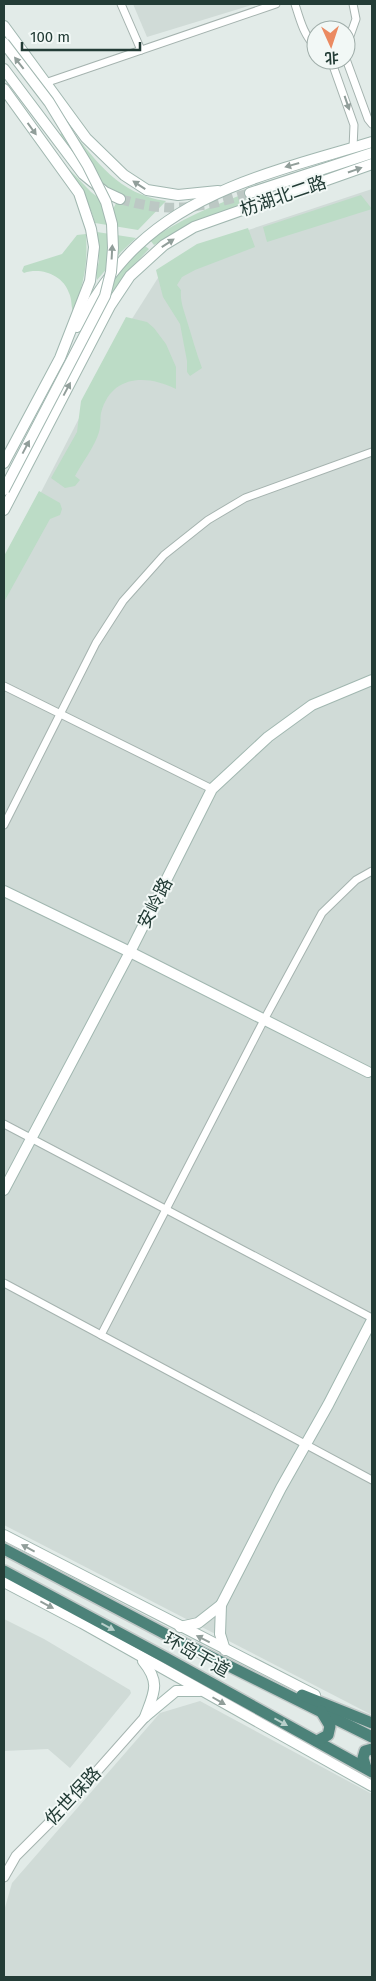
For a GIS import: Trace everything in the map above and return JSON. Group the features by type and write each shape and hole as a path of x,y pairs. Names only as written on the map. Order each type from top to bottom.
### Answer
{"highway":[{"name":"环岛干道","path":"4,1549 171,1637 372,1737"},
{"name":"环岛干道","path":"4,1570 369,1770"},
{"path":"258,1680 322,1702 369,1721"},
{"path":"317,1741 328,1735 330,1726 321,1711"},
{"path":"369,1770 363,1758 365,1751 372,1749"}],"main road":[{"path":"4,26 86,138 124,174 147,190 178,194 221,190"},
{"path":"4,43 49,102 88,166 106,202 112,224 113,248 111,272 105,296 4,490"},
{"path":"4,69 83,174 105,192 120,200"},
{"path":"4,89 79,193 91,229 94,247 90,281 60,358"},
{"name":"枋湖北二路","path":"221,190 284,167 372,142"},
{"path":"250,194 372,153"},
{"name":"枋湖北二路","path":"4,510 110,306 130,276 164,245 194,227 372,164"},
{"path":"4,463 99,290 137,245 168,220 221,190"},
{"name":"安岭路","path":"4,1190 130,952 212,789 268,737 312,705 372,680"},
{"path":"4,891 265,1018 371,1074"},
{"path":"180,1627 198,1623 221,1605 281,1488 306,1445 372,1319"},
{"path":"4,1535 225,1650 369,1721"},
{"path":"4,1582 372,1786"},
{"path":"221,1605 220,1634 225,1650"},
{"path":"140,1656 152,1672 156,1688 145,1717"},
{"path":"145,1717 176,1691 201,1691"}],"street":[{"path":"121,4 140,50"},
{"path":"45,83 276,4"},
{"path":"295,4 306,34"},
{"path":"352,4 356,20"},
{"path":"335,70 354,125 353,148"},
{"path":"350,70 368,119 372,124"},
{"path":"4,825 96,643 123,600 164,555 208,520 245,498 372,452"},
{"path":"4,686 212,789"},
{"path":"101,1335 265,1018 322,913 356,880 372,871"},
{"path":"4,1124 372,1319"},
{"path":"4,1283 372,1480"},
{"name":"佐世保路","path":"4,1877 16,1856 66,1806 145,1717"}],"shaded area":[{"path":"133,4 255,4 147,37"},
{"path":"372,189 372,1715 4,1525 4,564 123,333 163,270 197,247"},
{"path":"4,1619 44,1639 130,1690 129,1696 70,1768 48,1749 4,1751"},
{"path":"200,1701 372,1794 372,1977 4,1977 4,1911 12,1883 160,1713"}],"green space":[{"path":"69,127 99,164 122,184 149,197 166,201 138,230 95,223 86,200 65,165 91,192 113,209 120,196 105,186 59,135"},
{"path":"246,193 250,204 192,224 154,245 150,240 197,214"},
{"path":"361,195 372,209 267,242 263,227"},
{"path":"248,228 255,247 195,270 182,277 177,285 181,290 182,306 202,368 190,376 187,372 187,361 180,324 163,297 156,270 197,244"},
{"path":"97,232 136,238 97,280 96,273 99,261"},
{"path":"86,234 84,274 73,312 71,298 62,281 44,272 31,271 24,273 22,271 24,266 62,254 77,235"},
{"path":"145,246 149,249 126,273 106,302 114,277 124,264"},
{"path":"126,317 147,322 166,344 176,367 176,389 165,384 142,380 131,381 113,391 106,400 101,413 97,437 75,476 80,480 75,486 65,488 51,478 77,432 81,401"},
{"path":"39,491 60,503 62,509 60,515 50,519 4,602 4,556"}],"tunnel":[{"path":"120,199 138,204 171,208 201,205 250,193"}]}
